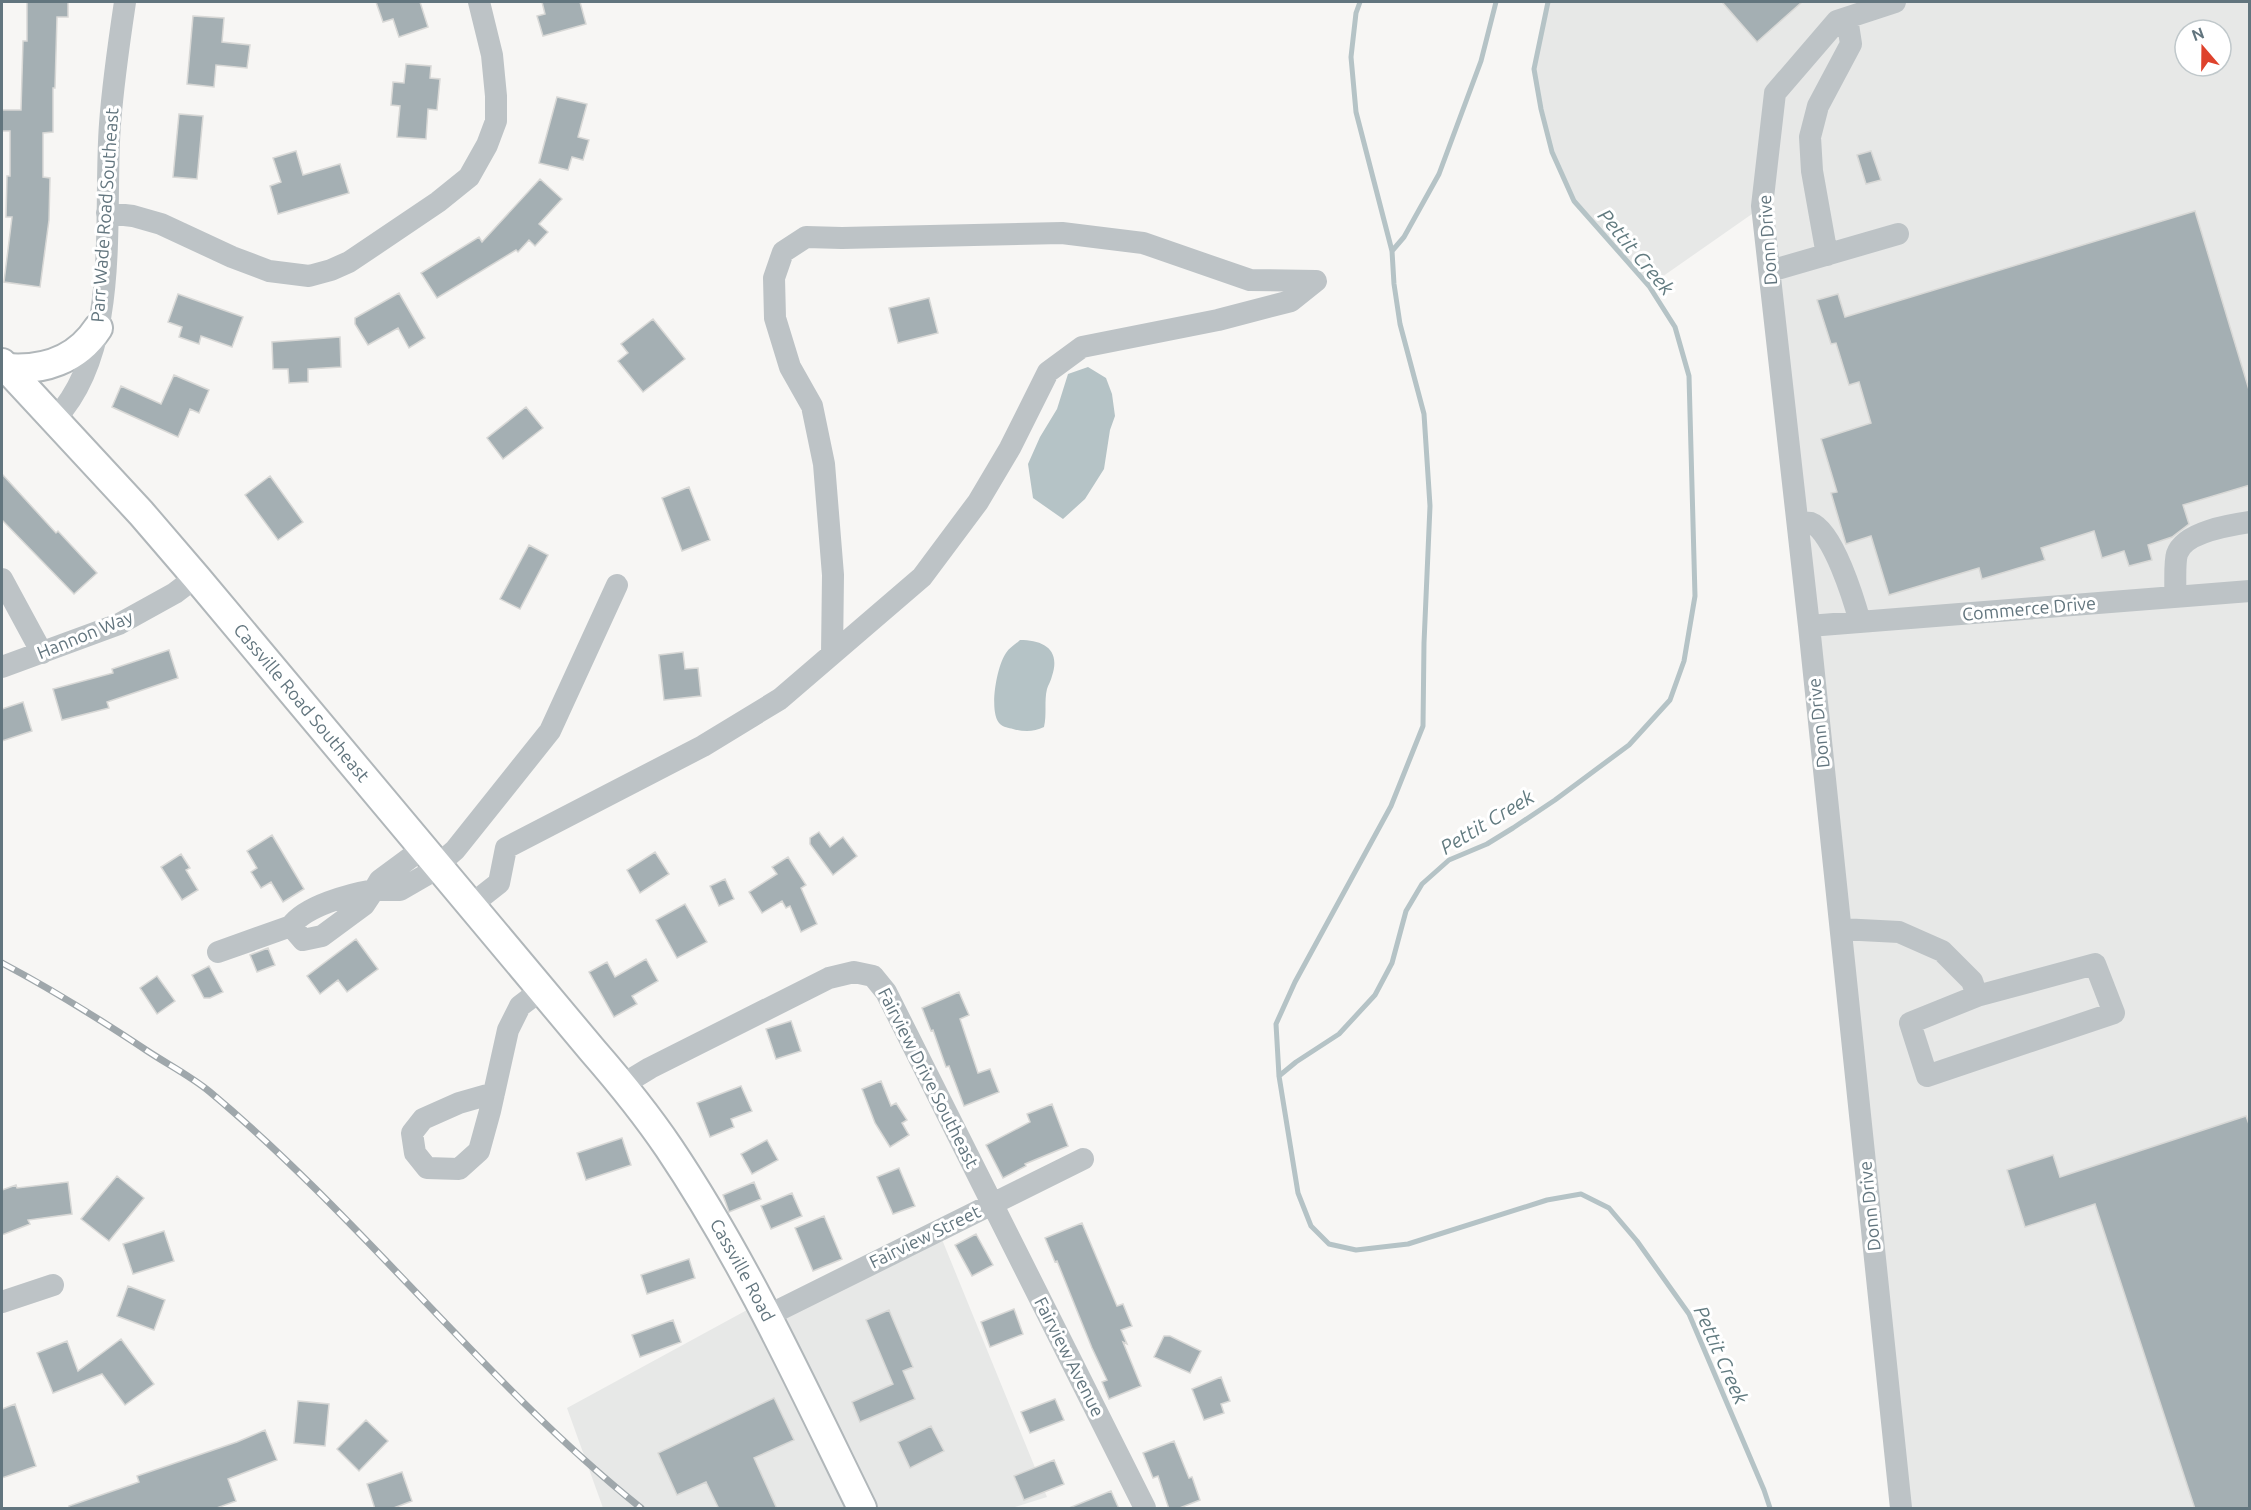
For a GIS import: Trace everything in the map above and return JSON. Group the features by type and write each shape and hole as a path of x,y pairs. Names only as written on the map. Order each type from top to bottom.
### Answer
{"main road":[{"path":"4,365 34,368 56,363 78,350 98,328"},
{"name":"Cassville Road Southeast","path":"4,365 55,418 195,577 593,1051"},
{"name":"Cassville Road","path":"593,1051 622,1085 687,1177 767,1316 862,1509"}],"street":[{"name":"Parr Wade Road Southeast","path":"55,418 62,411 79,383 98,328 105,284 110,123 125,2"},
{"path":"107,213 133,216 161,224 232,257 269,271 309,276 349,262 438,202 469,177 487,145 496,120 496,96 492,55 479,2"},
{"name":"Donn Drive","path":"1895,2 1837,21 1775,93 1762,207 1809,626 1901,1509"},
{"path":"1827,255 1812,171 1810,137 1818,106 1851,44 1847,18"},
{"path":"471,905 499,883 506,848 712,740 780,699 922,577 978,502 1010,448 1048,372 1082,347 1218,320 1291,301 1316,281 1250,280 1143,243 1062,233 806,237 783,252 774,278 775,318 790,367 812,406 824,464 833,575 832,654"},
{"path":"1770,271 1898,234"},
{"path":"2175,597 2177,553 2188,540 2215,528 2250,522"},
{"path":"1798,524 1810,523 1818,528 1828,540 1852,594 1860,622"},
{"name":"Hannon Way","path":"2,667 119,624 166,598 195,577"},
{"path":"2,579 42,652"},
{"path":"218,952 291,926 298,916 351,894 374,890 400,890 429,857 455,850 550,731 616,585"},
{"name":"Commerce Drive","path":"1809,626 2250,591"},
{"path":"1841,929 1899,932 1942,951 1972,981 1977,996"},
{"path":"2095,964 2114,1013 1927,1076 1910,1023 1977,996 2095,964"},
{"name":"Fairview Drive Southeast","path":"622,1085 650,1068 829,978 854,972 873,976 886,992 921,1058 992,1205"},
{"path":"494,1093 508,1030 520,1006 541,990"},
{"name":"Fairview Street","path":"767,1316 1083,1159"},
{"name":"Fairview Avenue","path":"992,1205 1145,1509"},
{"path":"2,1302 53,1285"}],"shaded area":[{"path":"1548,2 2249,2 2249,1508 1901,1508 1762,207 1649,286 1574,201 1552,152 1534,69"},
{"path":"1088,367 1106,378 1112,394 1115,416 1110,430 1104,469 1085,499 1063,519 1033,498 1028,464 1040,437 1057,409 1068,374"},
{"path":"1020,640 1043,644 1052,653 1054,659 1052,678 1047,687 1044,727 1033,731 1008,728 1000,724 996,718 994,700 1000,668 1007,651"},
{"path":"941,1237 1047,1497 1012,1508 603,1508 567,1408 747,1310"}],"building":[{"path":"27,2 68,2 68,17 57,17 53,132 43,133 43,177 50,178 49,220 40,287 4,282 12,217 6,217 7,176 10,176 10,131 2,131 2,110 21,110 23,41 27,41"},
{"path":"376,2 420,2 428,27 399,37 393,19 383,22"},
{"path":"542,2 580,2 586,24 543,36 537,16 545,14"},
{"path":"1722,2 1802,2 1757,42"},
{"path":"193,16 224,18 222,42 250,45 247,68 216,65 214,87 187,84"},
{"path":"406,64 431,66 430,78 440,79 437,110 428,109 426,139 397,137 400,106 391,105 393,82 404,83"},
{"path":"557,97 587,104 578,137 589,140 583,160 572,157 568,170 539,163"},
{"path":"179,114 203,116 197,179 173,177"},
{"path":"296,151 303,175 340,164 349,193 278,214 270,186 281,182 273,158"},
{"path":"1871,151 1881,180 1866,184 1857,155"},
{"path":"540,179 562,199 539,224 548,232 535,246 529,240 518,252 516,250 437,298 421,273 479,237 482,242"},
{"path":"2195,211 2250,393 2250,485 2183,505 2189,524 2172,537 2148,545 2152,560 2129,566 2124,551 2102,558 2094,531 2041,548 2045,560 1982,579 1979,568 1889,595 1871,536 1846,544 1831,493 1837,492 1821,439 1871,423 1859,382 1849,385 1836,343 1831,344 1817,300 1838,294 1845,317"},
{"path":"399,293 425,338 409,348 398,328 368,345 355,324 355,318"},
{"path":"178,294 243,317 232,347 201,336 199,344 179,337 182,327 168,322"},
{"path":"929,298 938,333 898,343 889,308"},
{"path":"653,319 685,359 643,392 618,361 628,353 621,344"},
{"path":"340,337 341,367 308,369 308,382 289,383 288,369 273,369 272,342"},
{"path":"174,375 209,390 199,413 190,409 178,437 112,407 121,386 161,404"},
{"path":"526,407 543,428 503,459 487,438"},
{"path":"2,474 56,533 58,531 97,573 74,594 2,520"},
{"path":"270,476 303,522 278,540 245,495"},
{"path":"689,487 710,540 682,551 662,498"},
{"path":"529,545 548,555 520,609 500,599"},
{"path":"169,650 178,678 107,702 109,708 62,720 53,689 113,673 112,669"},
{"path":"683,652 685,669 698,668 701,696 664,700 659,655"},
{"path":"23,702 32,731 2,741 2,709"},
{"path":"819,832 830,847 843,837 857,856 833,875 810,844 810,838"},
{"path":"272,835 304,889 283,902 271,882 261,888 251,872 257,868 247,851"},
{"path":"655,852 669,874 640,893 627,870"},
{"path":"181,854 190,868 186,870 198,890 182,900 161,867"},
{"path":"788,857 806,885 801,888 817,924 801,932 790,906 786,908 782,901 762,913 749,892 777,874 772,867"},
{"path":"725,879 734,899 719,906 710,886"},
{"path":"685,904 707,942 677,958 656,920"},
{"path":"356,939 378,969 347,992 338,980 320,994 307,976"},
{"path":"268,948 275,965 257,972 250,955"},
{"path":"646,959 658,981 632,996 637,1004 614,1017 589,972 607,962 615,977"},
{"path":"209,966 223,992 210,998 204,998 192,975"},
{"path":"157,976 175,1001 157,1014 140,988"},
{"path":"959,992 969,1015 960,1019 978,1073 990,1069 999,1092 964,1106 949,1066 946,1067 933,1030 931,1031 922,1008"},
{"path":"791,1021 801,1051 776,1059 766,1029"},
{"path":"881,1081 891,1106 896,1103 907,1120 902,1123 909,1135 890,1147 875,1123 862,1089"},
{"path":"741,1086 752,1111 731,1119 734,1127 710,1137 697,1103"},
{"path":"1052,1104 1068,1146 1025,1164 1026,1166 1003,1178 986,1145 1030,1122 1027,1114"},
{"path":"2246,1116 2250,1127 2250,1509 2195,1509 2095,1204 2025,1227 2007,1170 2053,1155 2060,1177"},
{"path":"622,1138 631,1165 586,1180 577,1153"},
{"path":"767,1140 778,1160 752,1174 741,1154"},
{"path":"899,1168 915,1206 893,1214 877,1177"},
{"path":"117,1176 144,1198 109,1241 81,1219"},
{"path":"68,1182 72,1214 28,1220 30,1224 2,1235 2,1190 16,1185 17,1188"},
{"path":"754,1182 761,1199 729,1212 723,1195"},
{"path":"792,1193 802,1216 771,1229 761,1206"},
{"path":"824,1216 842,1259 813,1271 795,1228"},
{"path":"1082,1223 1117,1306 1123,1304 1132,1326 1121,1330 1127,1344 1123,1342 1141,1386 1109,1399 1102,1382 1107,1380 1045,1238"},
{"path":"164,1231 174,1261 133,1274 123,1244"},
{"path":"976,1234 993,1265 972,1276 955,1245"},
{"path":"689,1259 695,1278 647,1294 641,1275"},
{"path":"128,1286 165,1300 154,1330 117,1316"},
{"path":"1014,1309 1023,1334 990,1347 981,1322"},
{"path":"889,1310 913,1367 903,1371 915,1399 860,1422 852,1402 893,1384 866,1320"},
{"path":"673,1320 681,1342 640,1357 632,1335"},
{"path":"1164,1336 1170,1336 1201,1351 1190,1373 1154,1357"},
{"path":"121,1339 154,1384 125,1405 102,1374 53,1393 37,1353 67,1341 78,1371"},
{"path":"1221,1377 1230,1401 1221,1404 1224,1413 1204,1420 1192,1389"},
{"path":"774,1398 794,1440 754,1458 777,1509 719,1509 706,1482 677,1495 658,1453"},
{"path":"1055,1399 1064,1420 1030,1433 1021,1412"},
{"path":"298,1401 329,1404 325,1446 294,1443"},
{"path":"15,1404 36,1466 2,1478 2,1409"},
{"path":"366,1420 388,1441 359,1471 337,1449"},
{"path":"931,1426 944,1451 910,1468 898,1442"},
{"path":"265,1430 277,1460 228,1479 236,1501 214,1509 69,1509 69,1506 139,1482 137,1476 237,1442"},
{"path":"1174,1441 1189,1478 1192,1477 1200,1500 1177,1509 1169,1509 1158,1476 1153,1478 1143,1453"},
{"path":"1054,1460 1064,1484 1024,1500 1014,1476"},
{"path":"402,1472 412,1501 391,1509 375,1509 367,1484"},
{"path":"1111,1491 1119,1509 1069,1509 1069,1508"}],"waterway":[{"path":"1360,2 1356,13 1351,57 1356,112 1392,251 1400,324 1424,414 1430,506 1423,726 1391,806 1295,982 1276,1024 1279,1076 1298,1193 1311,1226 1329,1244 1356,1250 1408,1244 1547,1200 1581,1194 1609,1208 1637,1241 1689,1314 1770,1508"},
{"path":"1392,251 1404,237 1439,174 1481,61 1496,2"},
{"name":"Pettit Creek","path":"1279,1076 1339,1034 1375,995 1392,963 1406,911 1422,884 1449,860 1487,844 1513,828 1629,745 1670,700 1684,661 1695,596 1689,376 1675,327 1649,286 1574,201 1552,152 1534,69 1548,2"}],"railway":[{"path":"2,963 95,1017 210,1092 320,1193 529,1408 641,1508"}]}
